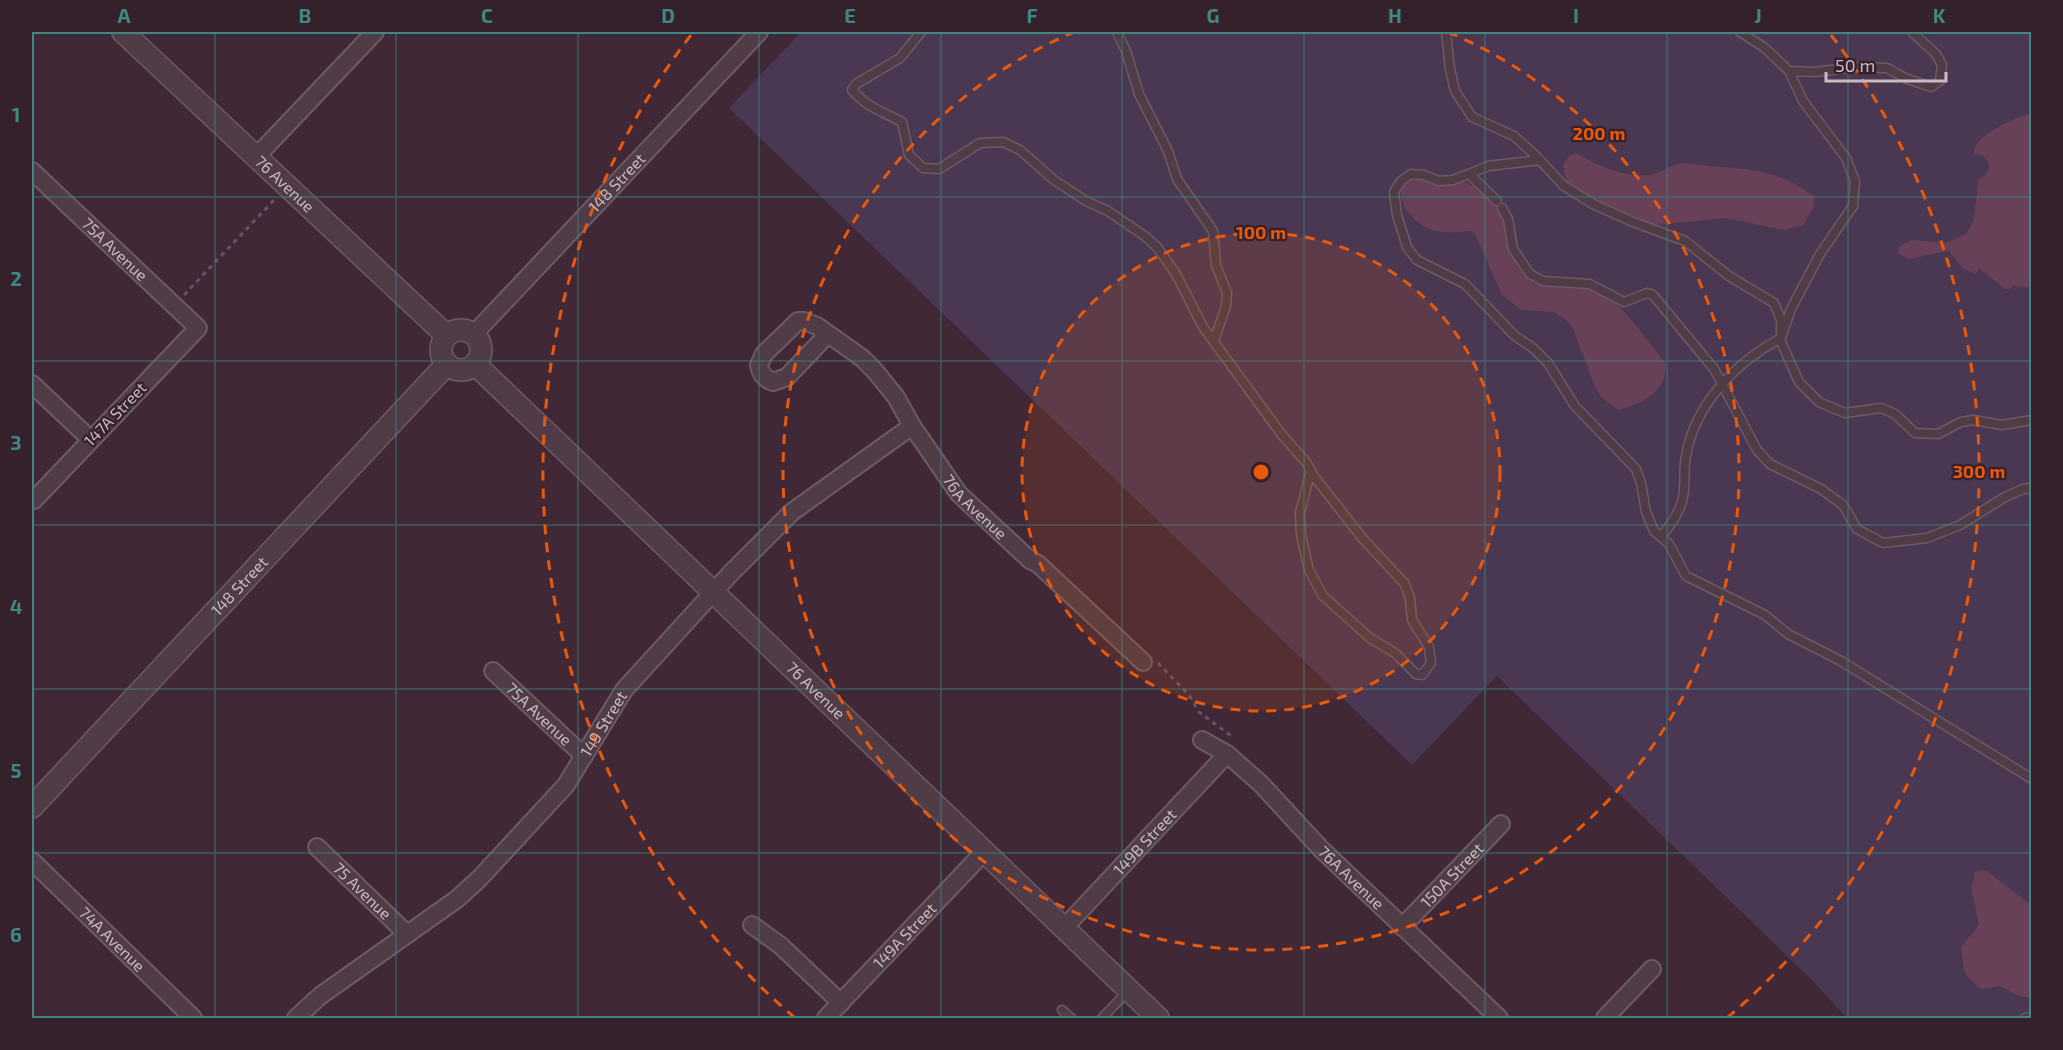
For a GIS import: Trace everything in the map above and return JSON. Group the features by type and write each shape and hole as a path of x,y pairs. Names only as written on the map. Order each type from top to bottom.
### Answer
{"street":[{"name":"76 Avenue","path":"123,32 446,335"},
{"path":"256,157 375,32"},
{"name":"148 Street","path":"474,334 759,32"},
{"name":"75A Avenue","path":"32,171 198,328"},
{"name":"147A Street","path":"34,500 198,328"},
{"path":"460,329 474,334 481,349 476,364 470,368 458,370 447,364 442,358 441,350 446,335 460,329"},
{"name":"76A Avenue","path":"828,334 862,358 875,371 896,397 912,426 964,500 1030,560 1038,564 1149,661"},
{"name":"148 Street","path":"32,807 447,364"},
{"name":"76 Avenue","path":"476,364 1158,1018"},
{"path":"32,384 90,440"},
{"name":"149 Street","path":"296,1018 320,996 457,899 479,879 566,785 624,690 713,592 792,512 912,426"},
{"name":"75A Avenue","path":"493,671 584,756"},
{"name":"76A Avenue","path":"1202,740 1227,754 1261,784 1321,849 1499,1018"},
{"name":"149B Street","path":"1064,928 1227,754"},
{"name":"150A Street","path":"1402,927 1501,824"},
{"name":"75 Avenue","path":"317,847 407,934"},
{"name":"149A Street","path":"826,1018 984,852"},
{"name":"74A Avenue","path":"32,861 193,1018"},
{"path":"752,925 781,946 841,1003"},
{"path":"1605,1018 1652,969"}],"lane":[{"path":"921,32 900,58 856,84 852,90 874,110 902,122 909,155 923,168 939,168 980,143 1003,142 1020,150 1054,180 1086,201 1108,211 1157,247 1176,273 1203,327 1282,435 1306,462 1363,539 1405,585 1410,598 1412,620 1429,647 1431,663 1422,675 1416,674 1395,653 1370,638 1323,596 1309,570 1302,535 1300,513 1311,470"},
{"path":"1117,32 1126,51 1138,94 1168,151 1177,179 1213,231 1216,265 1227,293 1226,306 1214,341"},
{"path":"1446,32 1455,91 1472,117 1514,135 1564,186 1593,204 1685,241 1729,276 1774,303 1781,320 1781,338 1799,382 1819,402 1845,413 1881,408 1895,414 1915,433 1938,434 1961,422 1973,420 2002,425 2031,420"},
{"path":"1661,537 1676,518 1683,498 1685,458 1691,434 1700,414 1734,371 1769,344 1781,338 1791,309 1820,254 1853,206 1855,181 1846,158 1803,101 1789,71 1765,48 1740,32"},
{"path":"1789,71 1814,72 1856,67 1887,68 1905,78 1931,87 1940,81 1942,65 1936,54 1912,32"},
{"path":"1540,160 1488,166 1453,180 1439,181 1424,174 1411,174 1401,181 1394,192 1397,215 1407,247 1417,260 1465,284 1515,336 1533,348 1548,363 1575,406 1636,469 1646,512 1654,531 1669,544 1686,576 1765,615 1788,634 1841,661 2020,770 2031,779"},
{"path":"1469,174 1500,204 1508,219 1514,249 1530,273 1543,281 1590,284 1624,302 1647,293 1653,295 1714,369 1757,450 1770,464 1821,489 1843,505 1857,529 1883,543 1927,538 1960,525 2006,497 2031,488"},
{"path":"1102,1018 1129,991"},
{"path":"1062,1010 1071,1018"},
{"path":"2025,1018 2031,1017"}],"path":[{"path":"183,296 278,196"},
{"path":"1149,661 1189,695 1199,712 1238,741"}],"shaded area":[{"path":"801,32 2031,32 2031,1018 1847,1018 1811,979 1497,676 1412,765 729,108"},
{"path":"2031,113 2031,288 2013,286 2005,289 1979,268 1976,274 1964,269 1948,251 1909,259 1897,253 1900,246 1912,240 1946,243 1967,233 1974,219 1978,180 1989,169 1988,161 1982,155 1974,154 1975,147 1980,140 1996,128"},
{"path":"1576,153 1602,166 1631,175 1650,175 1685,163 1764,172 1789,181 1813,196 1814,207 1803,225 1783,230 1727,218 1657,225 1626,215 1589,197 1567,182 1563,166 1569,156"},
{"path":"1424,178 1445,185 1466,182 1487,196 1502,217 1517,266 1529,280 1540,285 1579,286 1606,296 1618,305 1666,364 1665,374 1657,389 1644,400 1618,410 1601,397 1572,326 1565,319 1554,312 1521,310 1502,295 1475,234 1471,231 1432,230 1415,220 1408,212 1401,195 1403,187 1411,181"},
{"path":"1981,870 1988,872 2031,905 2031,998 2019,996 2000,986 1981,989 1965,971 1961,947 1979,925 1971,888 1975,872"}]}
